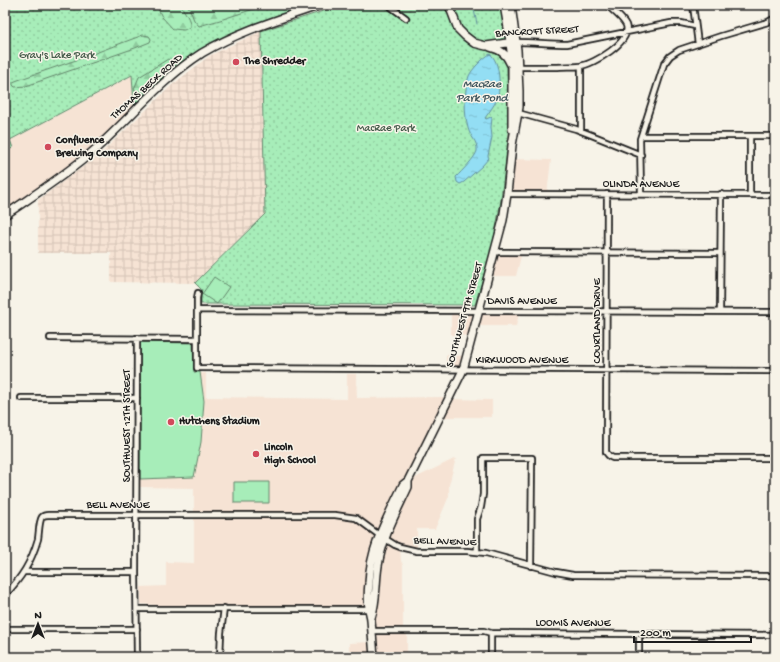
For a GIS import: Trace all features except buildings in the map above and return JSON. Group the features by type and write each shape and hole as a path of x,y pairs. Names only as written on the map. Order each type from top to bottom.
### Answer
{"main road":[{"name":"THOMAS BECK ROAD","path":"5,215 52,183 92,152 170,78 202,54 226,40 257,27 321,5"},
{"name":"BANCROFT STREET","path":"449,5 455,24 461,32 474,43 486,46 513,42"},
{"name":"SOUTHWEST 9TH STREET","path":"374,657 371,618 372,609 368,583 374,551 382,536 403,485 408,481 462,370 503,220 512,146 518,113 519,91 518,67 504,5"},
{"name":"SOUTHWEST 9TH STREET","path":"511,5 513,42 512,146"},
{"path":"486,46 498,49 508,57 512,66 512,76"}],"street":[{"path":"518,67 581,66 593,62 607,54 617,46 627,33 624,22 607,5"},
{"path":"692,5 698,44"},
{"path":"391,7 406,18"},
{"path":"641,194 640,139 664,64 670,56 675,52 768,22 775,18"},
{"name":"BANCROFT STREET","path":"513,42 567,44 672,23 695,26"},
{"path":"581,66 581,131"},
{"path":"518,113 581,131 641,155"},
{"path":"641,136 775,136"},
{"path":"750,136 750,194"},
{"name":"OLINDA AVENUE","path":"507,194 775,195"},
{"name":"COURTLAND DRIVE","path":"607,194 607,455 613,458 775,458"},
{"path":"720,312 721,194"},
{"path":"495,252 720,253"},
{"path":"50,338 197,339 198,292"},
{"name":"DAVIS AVENUE","path":"197,310 775,312"},
{"name":"SOUTHWEST 12TH STREET","path":"137,338 137,657"},
{"name":"KIRKWOOD AVENUE","path":"197,339 197,368 775,371"},
{"path":"21,398 137,398"},
{"path":"477,552 477,519 483,494 483,458 532,458 531,566"},
{"name":"BELL AVENUE","path":"24,572 34,551 41,519 48,515 335,515 356,518 400,547 413,550 477,552 495,555 531,566 573,575 775,576"},
{"path":"5,595 24,572 136,572"},
{"path":"220,657 224,608"},
{"path":"137,609 372,609"},
{"path":"5,629 137,629"},
{"name":"LOOMIS AVENUE","path":"372,631 775,635"},
{"path":"490,657 491,633"},
{"path":"639,634 639,657"}],"shaded area":[{"path":"261,31 265,214 195,283 111,282 111,253 38,253 38,200 99,155 172,85 209,56"},
{"path":"133,75 134,105 122,123 92,152 5,215 5,151 13,148 9,141"},
{"path":"510,159 551,160 547,194 507,194"},
{"path":"495,252 522,252 516,276 488,276"},
{"path":"520,310 516,326 475,326 472,336 451,335 451,311"},
{"name":"Lincoln High School","path":"137,338 197,339 193,373 206,373 206,397 347,399 347,374 356,374 357,398 444,397 431,435 409,481 456,458 449,485 449,496 435,529 417,529 417,551 400,547 401,561 403,565 403,630 407,631 407,657 349,657 349,643 373,642 376,581 374,551 369,609 202,608 141,604 141,587 166,586 166,562 194,563 194,488 140,487 137,398"},
{"path":"446,355 466,356 463,370 446,370"},
{"path":"449,399 492,400 492,417 440,417"}],"green space":[{"name":"Gray's Lake Park","path":"5,5 312,5 234,32 205,47 173,67 134,105 132,75 10,140 13,148 5,151"},
{"path":"156,5 181,5 188,18 190,27 184,30 173,29 162,17"},
{"path":"188,5 266,5 199,26 194,20"},
{"name":"MacRae Park","path":"342,5 500,5 506,49 508,143 500,206 493,244 475,305 201,304 201,289 195,283 265,214 261,31"},
{"path":"143,35 149,36 151,39 150,42 26,86 15,87 13,85 13,82 18,80"},
{"path":"168,59 171,61 172,67 154,86 147,92 143,93 134,89 139,77"},
{"path":"214,277 229,287 217,304 202,294"},
{"name":"Hutchens Stadium","path":"140,342 193,343 194,372 200,372 204,401 201,442 194,477 140,479"},
{"path":"234,482 269,482 269,503 234,503"}],"water":[{"name":"MacRae Park Pond","path":"490,54 496,62 498,68 499,88 497,99 485,118 492,118 492,137 488,156 489,158 482,166 460,184 457,182 456,177 471,161 477,151 476,144 469,131 466,116 465,95 467,82 470,73 484,58"}],"waterway":[{"path":"473,5 477,24"}],"place":[{"name":"The Shredder","path":"236,62"},
{"name":"Confluence Brewing Company","path":"48,147"},
{"name":"Hutchens Stadium","path":"171,422"},
{"name":"Lincoln High School","path":"256,454"}]}
